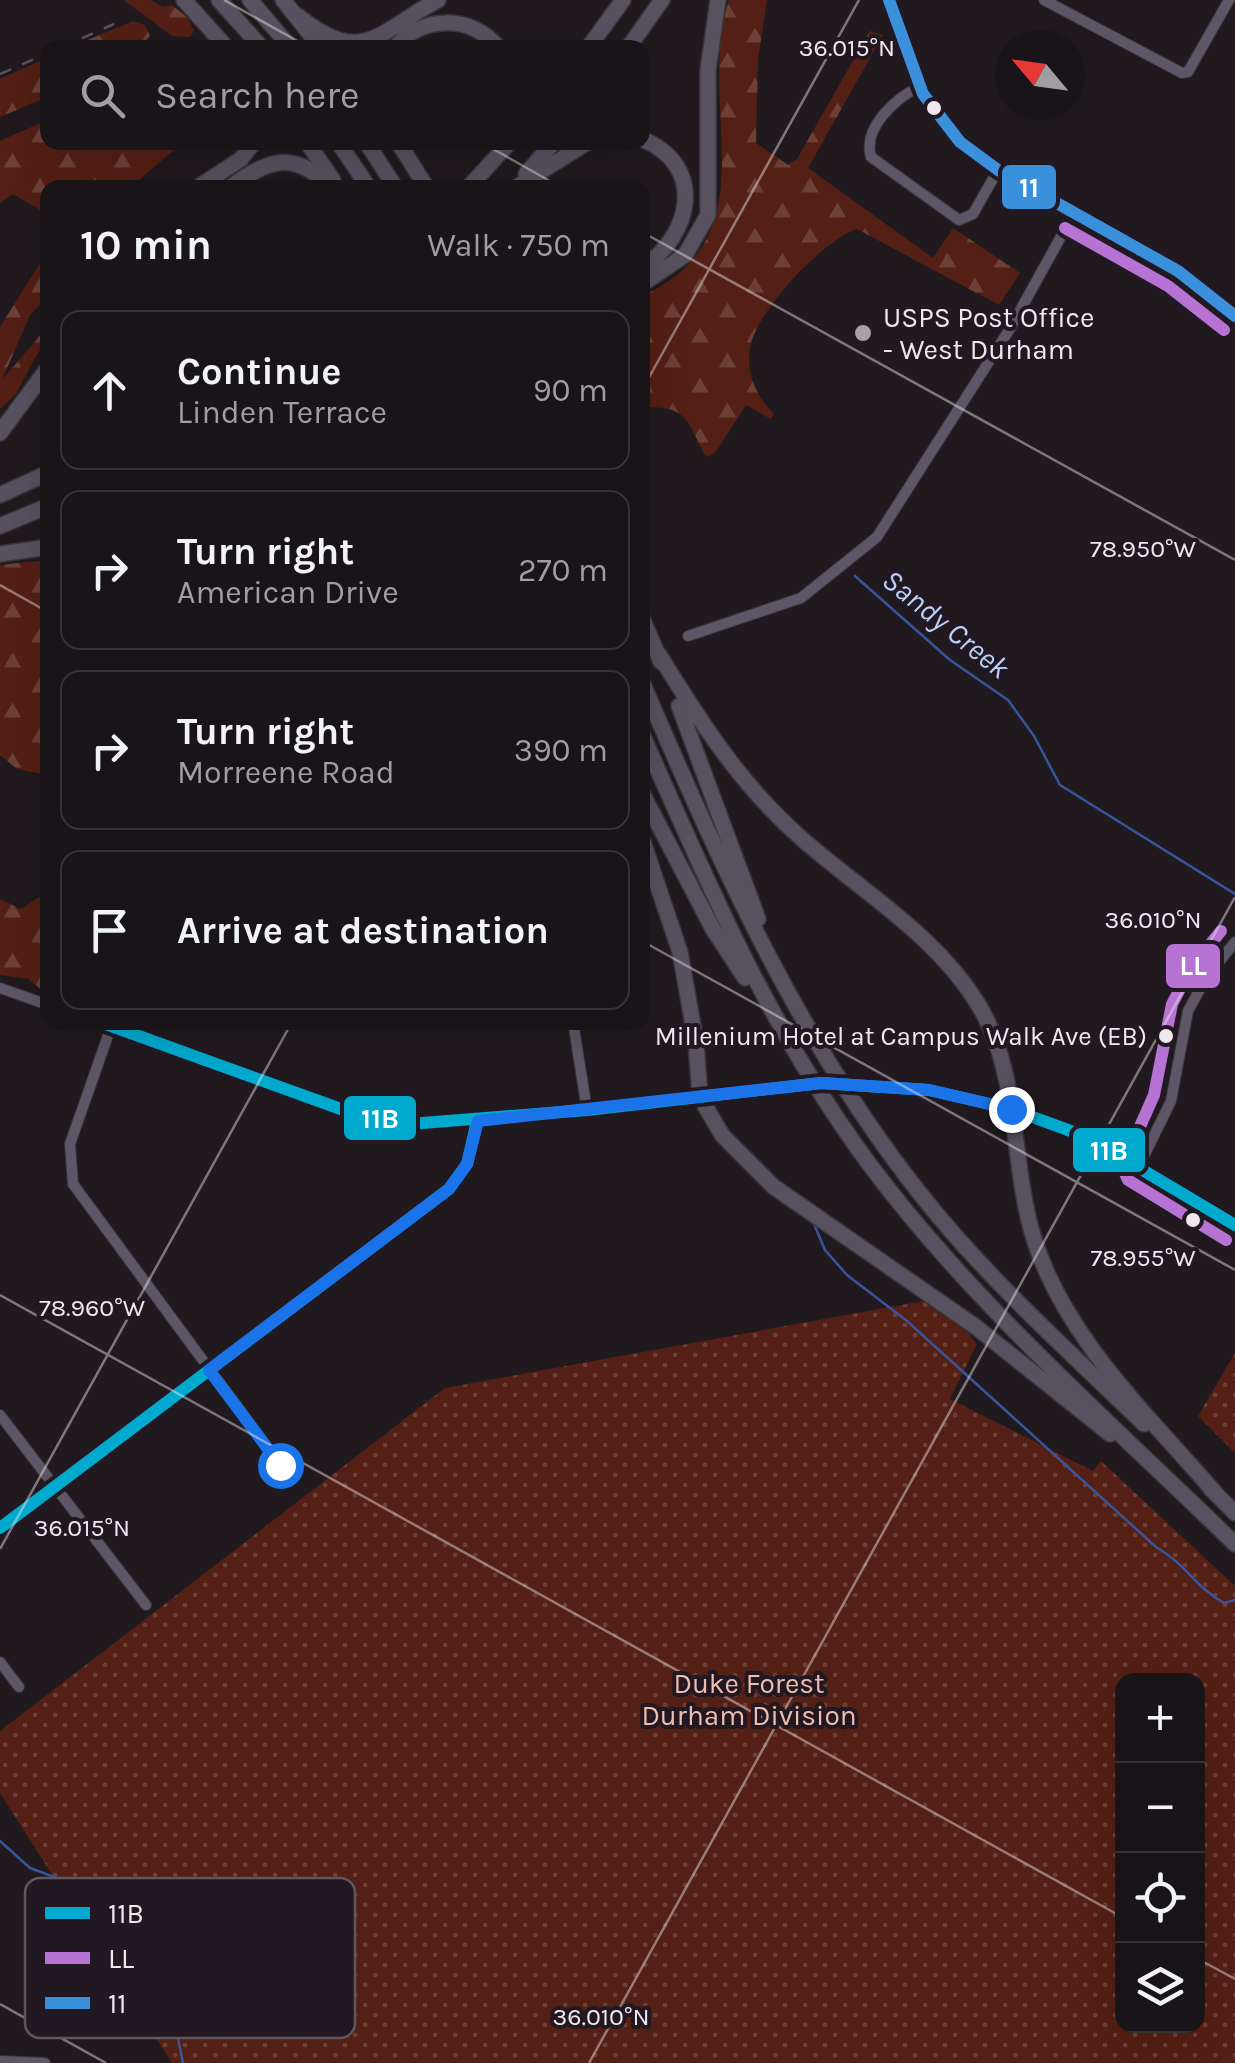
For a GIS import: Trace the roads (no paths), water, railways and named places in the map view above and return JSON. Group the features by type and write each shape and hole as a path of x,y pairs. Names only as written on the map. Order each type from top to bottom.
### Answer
{"highway":[{"path":"184,0 220,40"},
{"path":"219,0 255,40"},
{"path":"250,0 284,40"},
{"path":"284,0 314,40"},
{"path":"366,40 438,0"},
{"path":"594,40 623,0"},
{"path":"634,40 662,0"},
{"path":"650,279 685,255 708,214 708,70 718,0"},
{"path":"298,16 329,39 336,40"},
{"path":"402,40 413,30 444,22 474,28 489,40"},
{"path":"650,144 673,160 687,196 686,214 675,238 650,261"},
{"path":"208,180 247,150"},
{"path":"311,150 331,180"},
{"path":"343,150 364,180"},
{"path":"371,150 391,180"},
{"path":"402,150 422,180"},
{"path":"482,174 492,150"},
{"path":"476,180 503,150"},
{"path":"521,180 547,150"},
{"path":"527,180 575,150"},
{"path":"241,180 261,166 278,162 304,165 325,180"},
{"path":"0,433 40,379"},
{"path":"0,495 40,478"},
{"path":"0,526 40,509"},
{"path":"0,554 40,548"},
{"path":"650,636 763,930 771,966"},
{"path":"658,653 704,730 749,787 956,972 989,1024 1008,1082 1026,1209 1052,1284 1104,1364 1218,1496"},
{"path":"650,700 771,966 828,1064 928,1203 1006,1289 1235,1513"},
{"path":"650,751 766,1004"},
{"path":"650,807 727,954 766,1004 835,1116 907,1212 984,1298 1235,1544"},
{"path":"650,863 680,952 696,1042 700,1096 722,1135 774,1187 976,1327 1170,1480"}],"street":[{"path":"889,0 919,87 943,124 998,170 1178,271 1235,315"},
{"path":"1044,0 1182,73 1188,72 1229,0"},
{"path":"919,87 892,102 870,141 871,157 959,220 973,214 998,170"},
{"path":"688,636 801,598 878,537 1011,327 1074,213"},
{"path":"1139,1166 1172,1102 1188,1012 1212,968 1235,942"},
{"path":"0,988 40,1001"},
{"path":"110,1030 70,1144 70,1176 84,1204 280,1465"},
{"path":"120,1030 369,1118 410,1124 478,1121 770,1088 878,1085 929,1090 1011,1109 1087,1137 1235,1225"},
{"path":"574,1030 587,1110"},
{"path":"0,1528 449,1189 467,1164 478,1121"},
{"path":"0,1415 146,1604"},
{"path":"0,1662 19,1687"},
{"path":"0,2060 46,2063"}],"waterway":[{"name":"Sandy Creek","path":"855,576 950,660 1008,700 1034,736 1060,785 1235,894"},
{"path":"814,1224 825,1250 847,1275 907,1321 1206,1590 1224,1603 1235,1600"},
{"path":"0,1841 30,1868 57,1878"},
{"path":"178,2038 183,2063"}],"railway":[{"path":"78,40 114,24"},
{"path":"0,74 40,56"}],"place":[{"name":"USPS Post Office - West Durham","path":"863,333"},
{"name":"Millenium Hotel at Campus Walk Ave (EB)","path":"1166,1036"}],"park label":[{"name":"Duke Forest Durham Division","path":"749,1699"}]}
